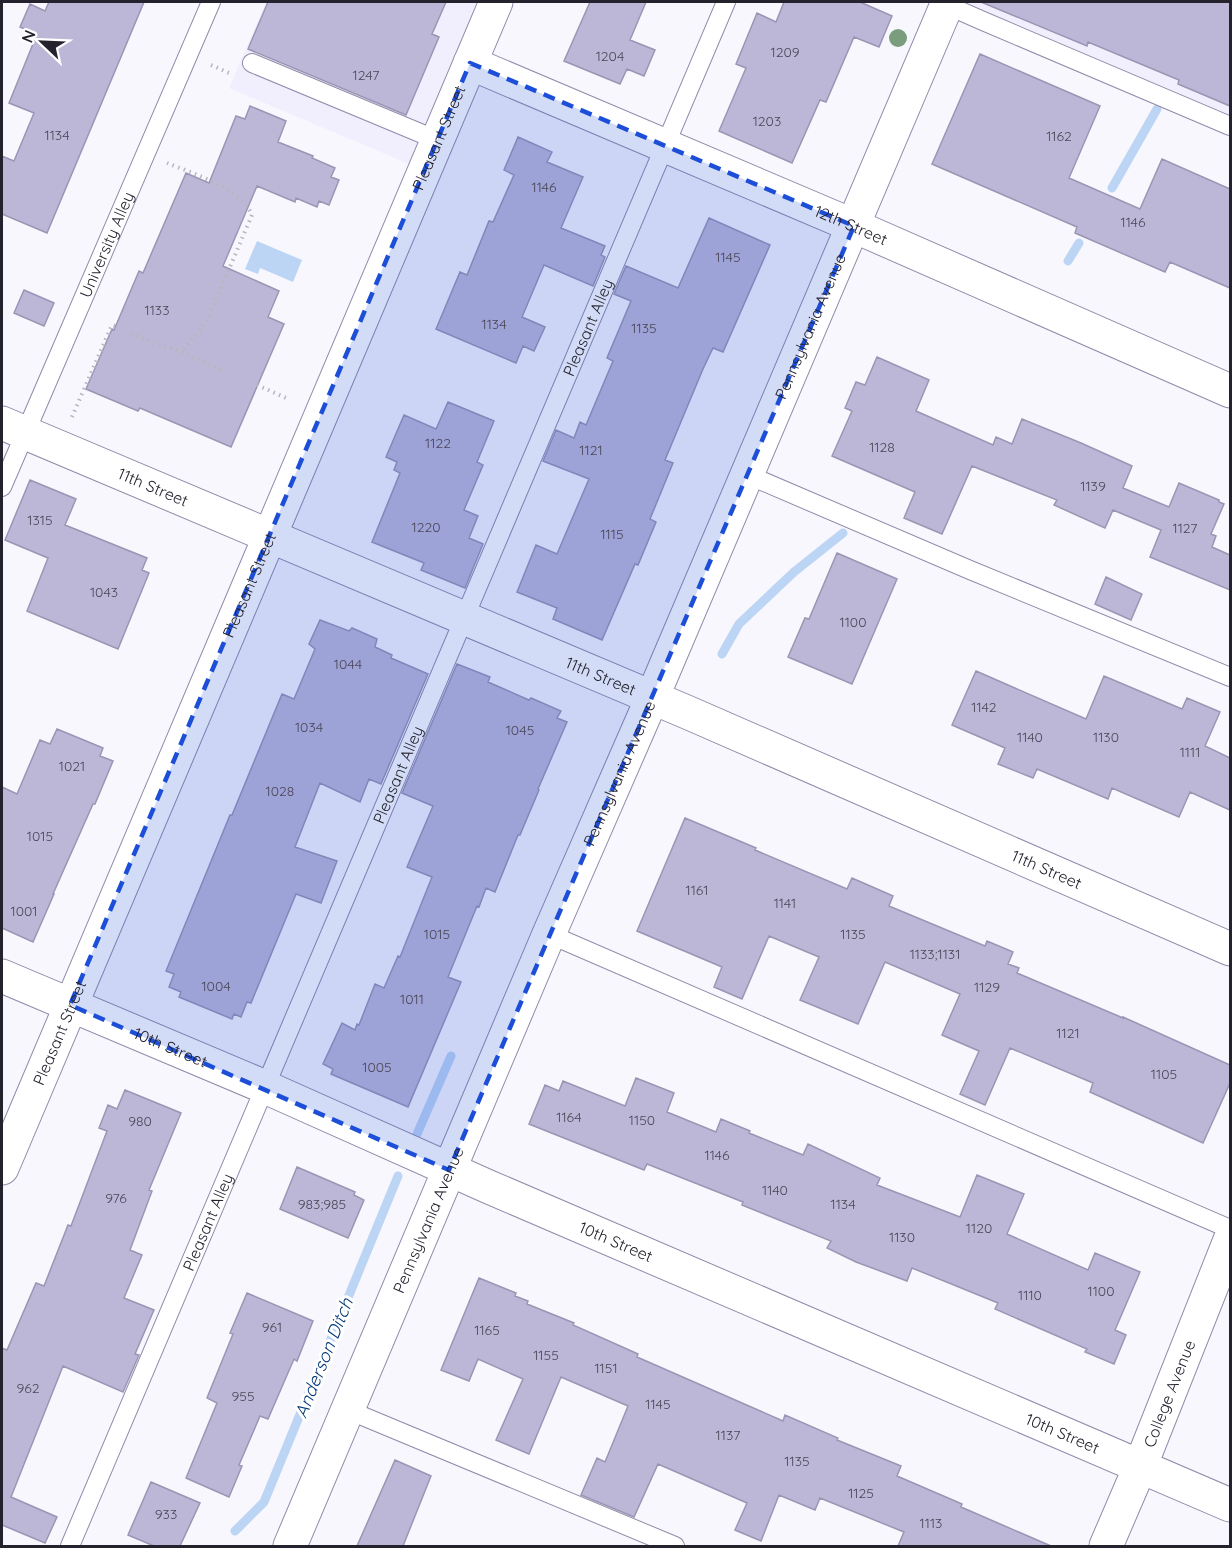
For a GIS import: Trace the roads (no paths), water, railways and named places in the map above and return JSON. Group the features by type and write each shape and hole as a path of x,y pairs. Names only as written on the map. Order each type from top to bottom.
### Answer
{"street":[{"name":"Pleasant Street","path":"2,1168 496,2"},
{"name":"Pennsylvania Avenue","path":"290,1546 549,933 854,226 945,2"},
{"name":"12th Street","path":"470,63 854,226 1230,391"},
{"name":"11th Street","path":"13,428 464,617 1230,949"},
{"name":"10th Street","path":"2,976 265,1087 449,1170 1230,1505"},
{"name":"College Avenue","path":"1106,1546 1140,1467 1230,1240"}],"lane":[{"name":"University Alley","path":"2,487 13,428 146,154 212,2"},
{"name":"Pleasant Alley","path":"70,1546 726,2"},
{"path":"945,2 983,21 1230,126"},
{"path":"252,63 437,140"},
{"path":"748,475 970,570 1230,677"},
{"path":"549,933 1230,1229"},
{"path":"348,1410 675,1546"}],"water":[{"path":"257,241 302,260 293,282 260,268 258,274 245,269"}],"waterway":[{"name":"Anderson Ditch","path":"1112,188 1157,109"},
{"name":"Anderson Ditch","path":"1068,261 1079,243"},
{"name":"Anderson Ditch","path":"722,654 739,624 794,572 843,533"},
{"name":"Anderson Ditch","path":"417,1134 451,1056"},
{"name":"Anderson Ditch","path":"235,1531 264,1502 398,1176"}]}
